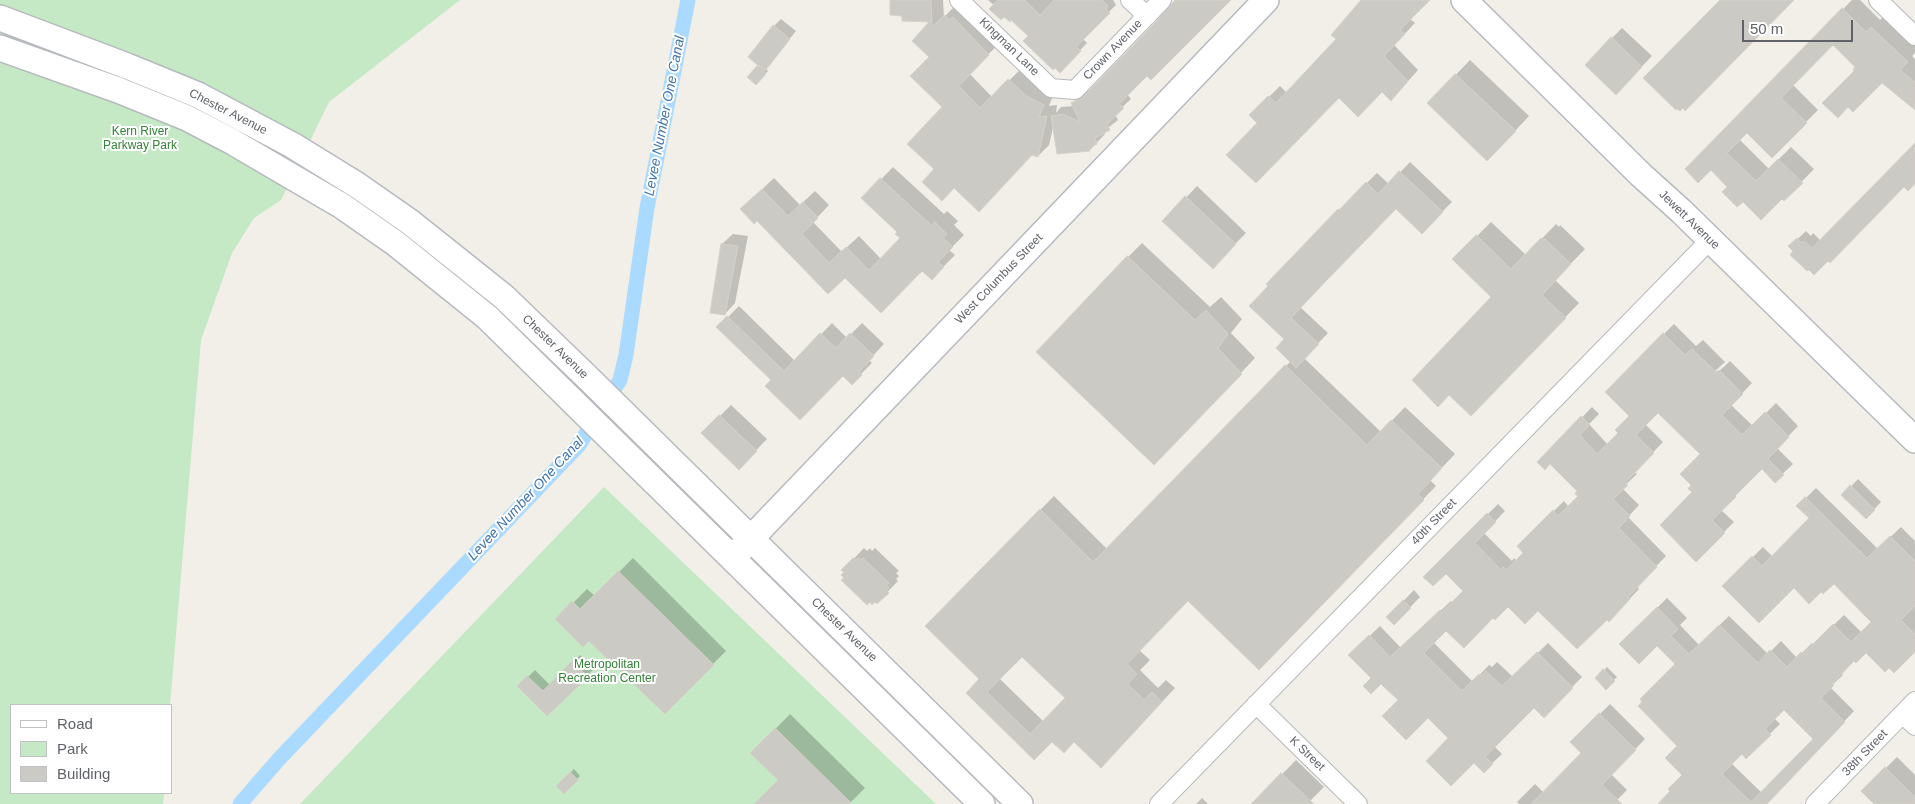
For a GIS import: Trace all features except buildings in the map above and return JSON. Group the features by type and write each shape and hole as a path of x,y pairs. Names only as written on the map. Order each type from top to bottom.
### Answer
{"main road":[{"name":"West Columbus Street","path":"732,558 1266,0"},
{"name":"Jewett Avenue","path":"1464,0 1641,175 1915,440"},
{"name":"Chester Avenue","path":"0,18 198,95 292,145 410,222 504,298 588,378 637,429 1020,804"},
{"name":"Chester Avenue","path":"0,48 118,90 187,118 231,141 342,206 395,243 487,316 618,448 982,804"}],"street":[{"name":"Kingman Lane","path":"959,0 1051,88 1060,90"},
{"path":"1130,0 1147,16"},
{"name":"Crown Avenue","path":"1060,90 1075,90 1162,0"},
{"path":"1878,0 1913,30"},
{"name":"40th Street","path":"1158,804 1710,240"},
{"name":"38th Street","path":"1815,804 1915,701"},
{"name":"K Street","path":"1256,704 1358,804"},
{"path":"1902,714 1915,726"}],"green space":[{"name":"Kern River Parkway Park","path":"0,0 460,0 329,102 281,200 254,218 232,253 201,340 170,704 10,704 10,794 164,794 163,804 0,804"},
{"name":"Metropolitan Recreation Center","path":"604,487 936,804 300,804"}],"waterway":[{"name":"Levee Number One Canal","path":"240,804 279,759 579,445 620,380 626,355 647,208 688,0"}]}
